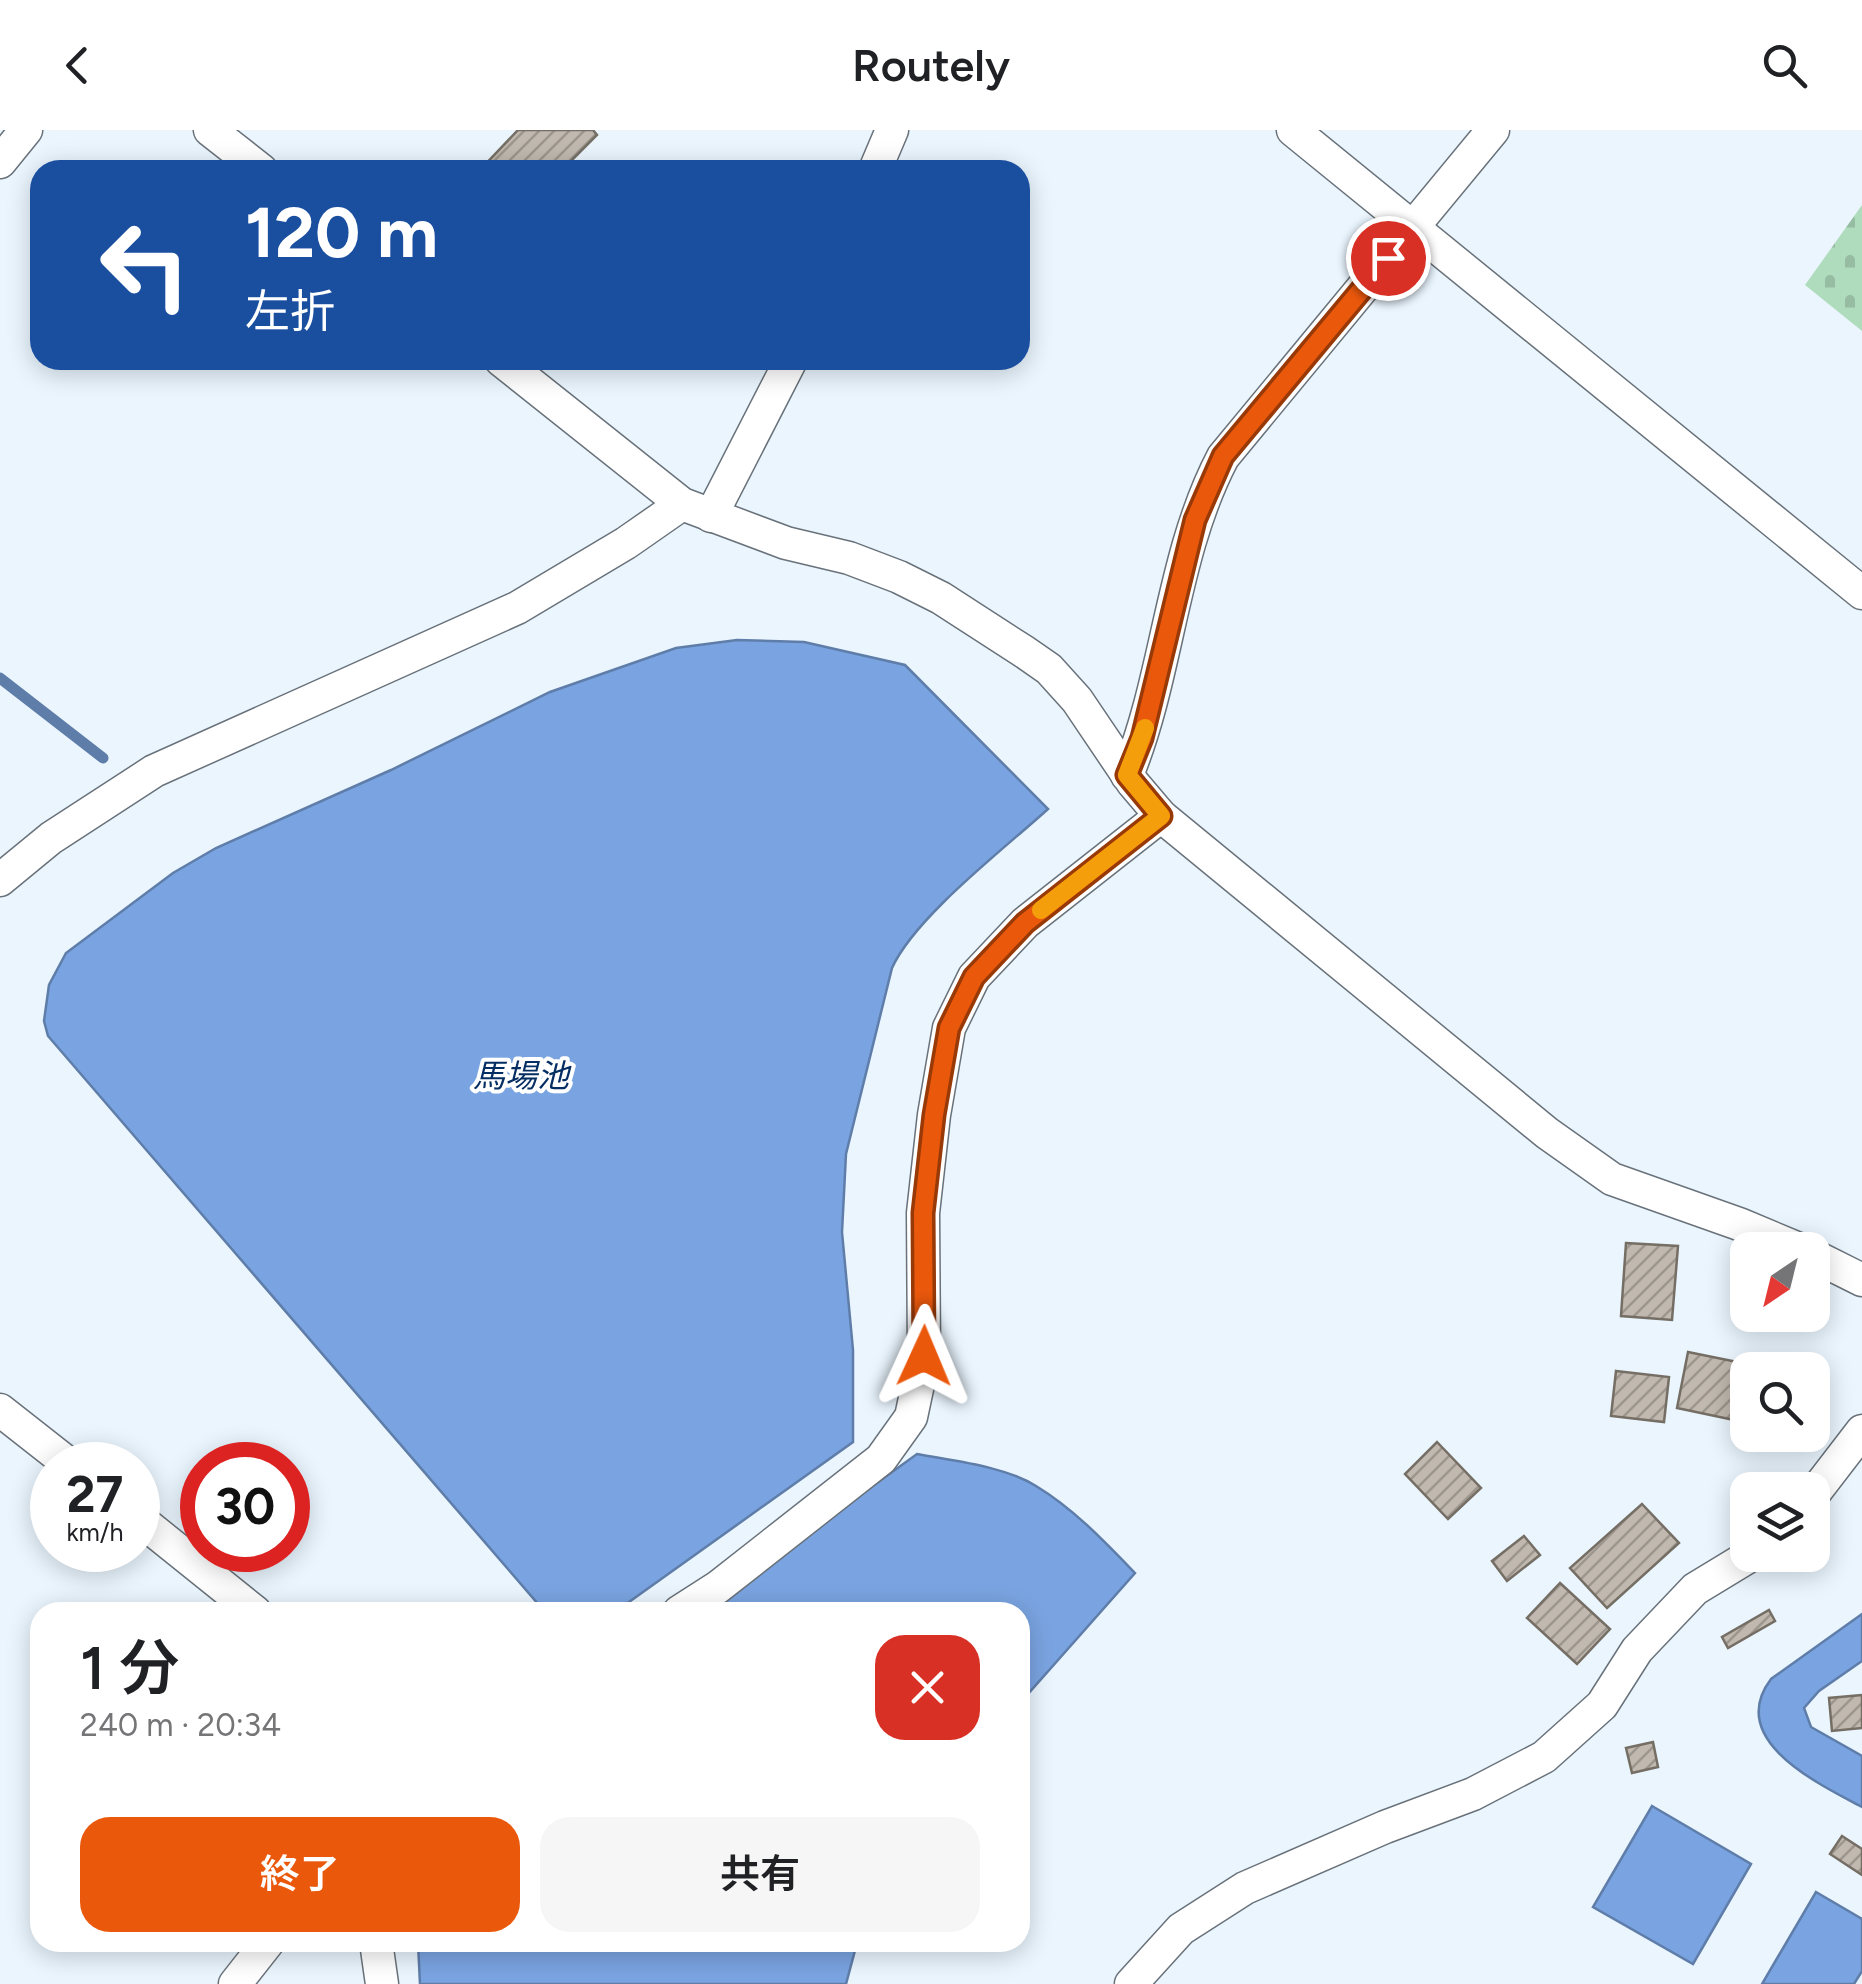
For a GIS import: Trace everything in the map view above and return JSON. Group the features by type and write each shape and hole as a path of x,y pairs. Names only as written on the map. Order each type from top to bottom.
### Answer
{"street":[{"path":"0,162 26,130"},
{"path":"210,130 248,160"},
{"path":"879,160 892,130"},
{"path":"1293,130 1862,593"},
{"path":"1127,775 1142,738 1195,520 1223,456 1494,130"},
{"path":"514,370 696,510 786,543 850,558 899,576 941,598 1049,669 1078,700 1127,775 1161,816 1546,1133 1612,1179 1758,1232"},
{"path":"0,880 51,838 154,771 518,608 626,542 696,510 785,370"},
{"path":"695,1602 881,1459 911,1417 924,1356 923,1213 949,1028 974,977 1025,923 1161,816"},
{"path":"1830,1264 1862,1280"},
{"path":"0,1410 41,1442"},
{"path":"1830,1473 1862,1431"},
{"path":"160,1536 243,1602"},
{"path":"1132,1984 1181,1929 1245,1888 1385,1827 1473,1794 1544,1757 1602,1705 1638,1650 1696,1588 1730,1568"},
{"path":"235,1984 260,1952"},
{"path":"377,1952 382,1984"}],"green space":[{"path":"1862,205 1862,331 1805,285"}],"water":[{"name":"馬場池","path":"737,640 804,642 905,665 1048,809 940,906 892,968 846,1154 842,1232 853,1350 853,1442 629,1602 536,1602 48,1036 44,1021 49,985 66,953 173,873 216,848 391,770 550,692 676,648"},
{"path":"917,1454 994,1469 1036,1486 1076,1515 1135,1573 1030,1692 1030,1602 712,1602"},
{"path":"1862,1614 1862,1661 1819,1691 1804,1708 1811,1727 1862,1756 1862,1807 1823,1786 1783,1757 1768,1740 1760,1722 1760,1701 1771,1679"},
{"path":"1652,1806 1751,1864 1693,1964 1593,1907"},
{"path":"1816,1892 1862,1919 1862,1971 1854,1984 1762,1984"},
{"path":"418,1952 855,1952 846,1984 420,1984"}],"building":[{"path":"518,130 593,130 597,135 572,160 490,160"},
{"path":"1626,1243 1678,1246 1672,1320 1621,1316"},
{"path":"1688,1352 1730,1361 1730,1419 1677,1408"},
{"path":"1616,1371 1669,1377 1664,1422 1611,1416"},
{"path":"1437,1442 1481,1488 1448,1519 1405,1474"},
{"path":"1642,1504 1679,1543 1607,1608 1570,1568"},
{"path":"1524,1536 1540,1555 1507,1581 1492,1561"},
{"path":"1560,1583 1610,1629 1577,1664 1527,1618"},
{"path":"1769,1610 1775,1621 1728,1648 1722,1637"},
{"path":"1862,1695 1862,1728 1832,1731 1829,1698"},
{"path":"1653,1742 1658,1767 1632,1773 1626,1748"},
{"path":"1842,1836 1862,1849 1862,1875 1830,1854"}],"waterway":[{"path":"0,678 103,758"}],"slow traffic":[{"path":"1041,910 1161,816 1127,775 1145,728"}],"route":[{"path":"924,1356 923,1213 949,1028 974,977 1025,923 1161,816 1127,775 1142,738 1195,520 1208,486 1223,456 1388,258"}]}
